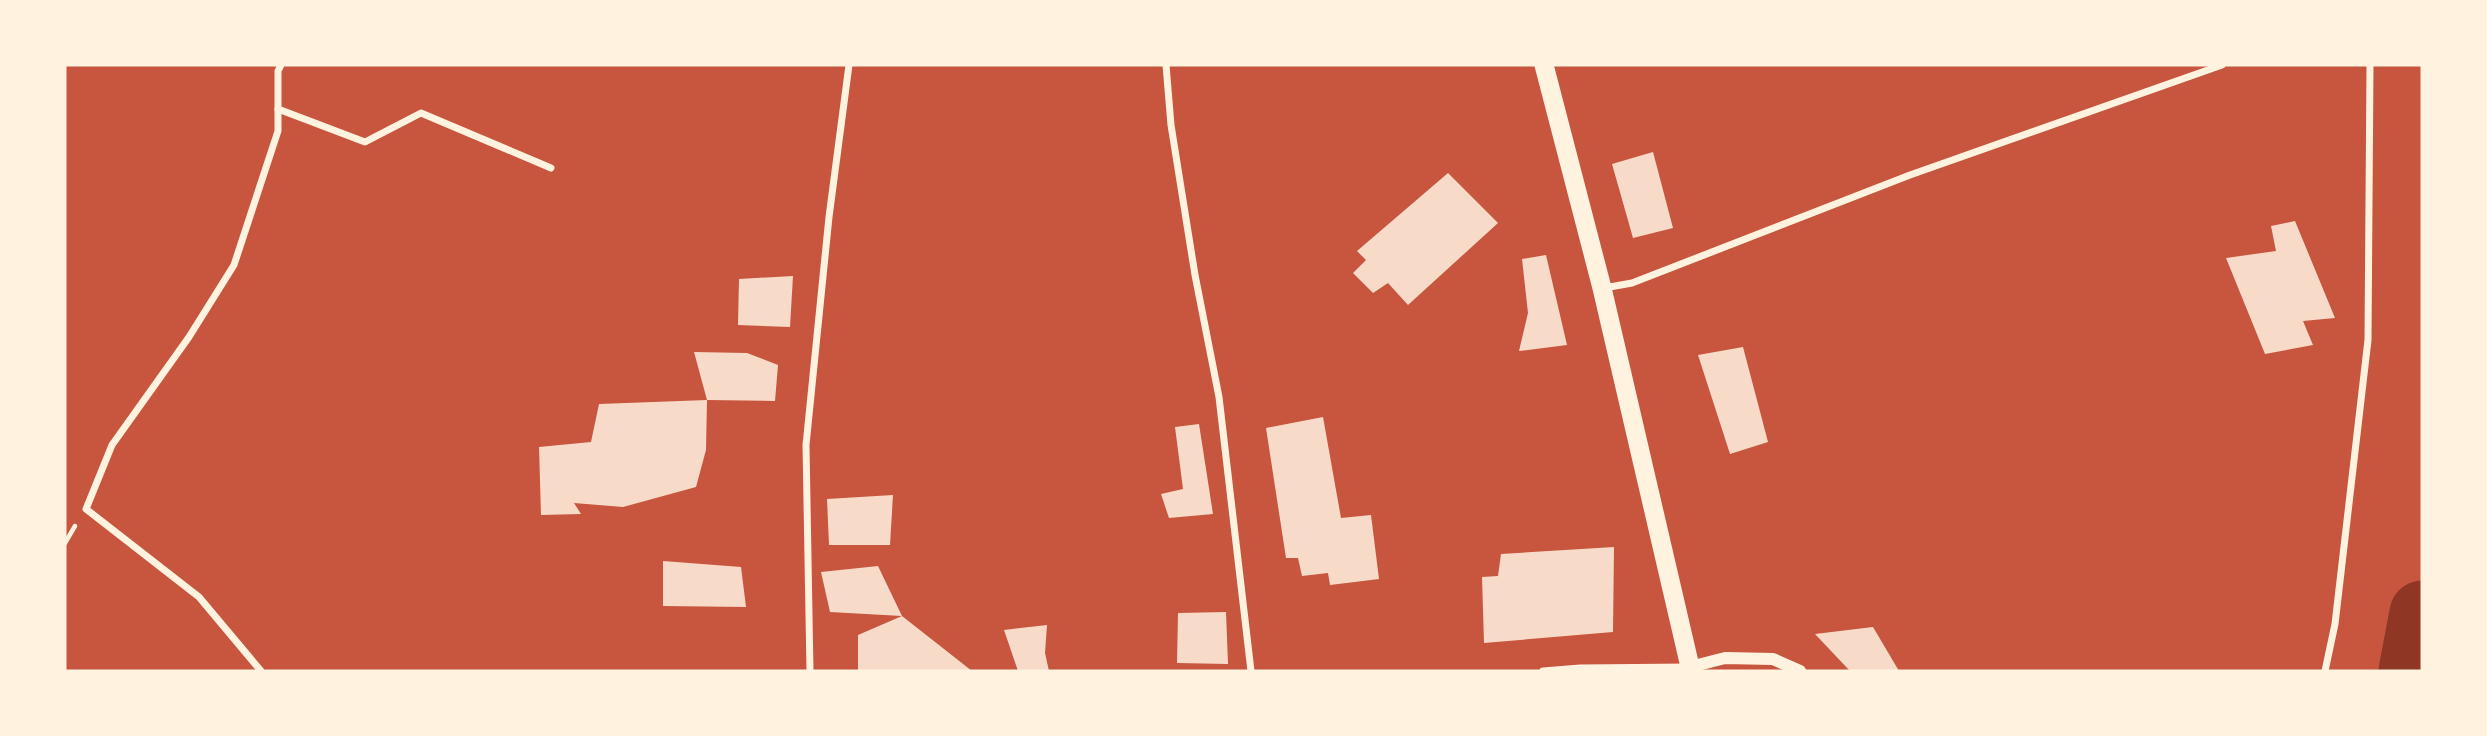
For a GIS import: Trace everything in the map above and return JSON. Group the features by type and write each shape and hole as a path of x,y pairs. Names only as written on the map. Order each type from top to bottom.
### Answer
{"highway":[{"path":"1544,65 1602,288 1690,669"}],"street":[{"path":"261,671 198,597 86,509 112,445 189,337 234,265 278,131 278,71 281,65"},
{"path":"810,671 806,445 829,217 849,65"},
{"path":"1166,65 1175,152 1219,397 1251,671"},
{"path":"1602,288 1632,284 1910,175 2222,65"},
{"path":"2325,671 2335,624 2368,340 2370,65"},
{"path":"278,109 365,142 421,113 551,169"},
{"path":"1543,671 1580,668 1690,669 1725,657 1773,659 1800,671"}],"building":[{"path":"1653,152 1673,228 1633,238 1612,164"},
{"path":"1448,173 1498,223 1408,305 1388,283 1373,293 1353,273 1366,260 1357,251"},
{"path":"2295,221 2335,318 2303,321 2313,345 2265,354 2226,258 2276,251 2271,226"},
{"path":"1546,255 1567,345 1519,351 1528,313 1522,259"},
{"path":"793,276 790,327 738,325 739,279"},
{"path":"1743,347 1768,442 1730,454 1698,355"},
{"path":"694,352 747,353 778,365 775,401 707,400"},
{"path":"707,400 706,450 696,487 623,507 574,503 581,514 541,515 539,447 591,442 599,404"},
{"path":"1323,417 1341,518 1371,515 1379,579 1330,585 1328,573 1302,576 1298,558 1286,558 1266,428"},
{"path":"1199,424 1213,514 1169,518 1161,494 1183,489 1175,427"},
{"path":"893,495 890,545 829,545 827,499"},
{"path":"1614,547 1613,632 1484,643 1482,577 1498,576 1501,554"},
{"path":"663,561 741,567 746,607 663,606"},
{"path":"878,566 902,616 830,612 821,572"},
{"path":"1226,612 1228,664 1177,663 1178,613"},
{"path":"902,616 972,671 858,671 858,635"},
{"path":"1047,625 1045,653 1049,671 1018,671 1004,630"},
{"path":"1873,627 1899,671 1850,671 1815,634"}],"waterway":[{"path":"2411,671 2422,613"}]}
